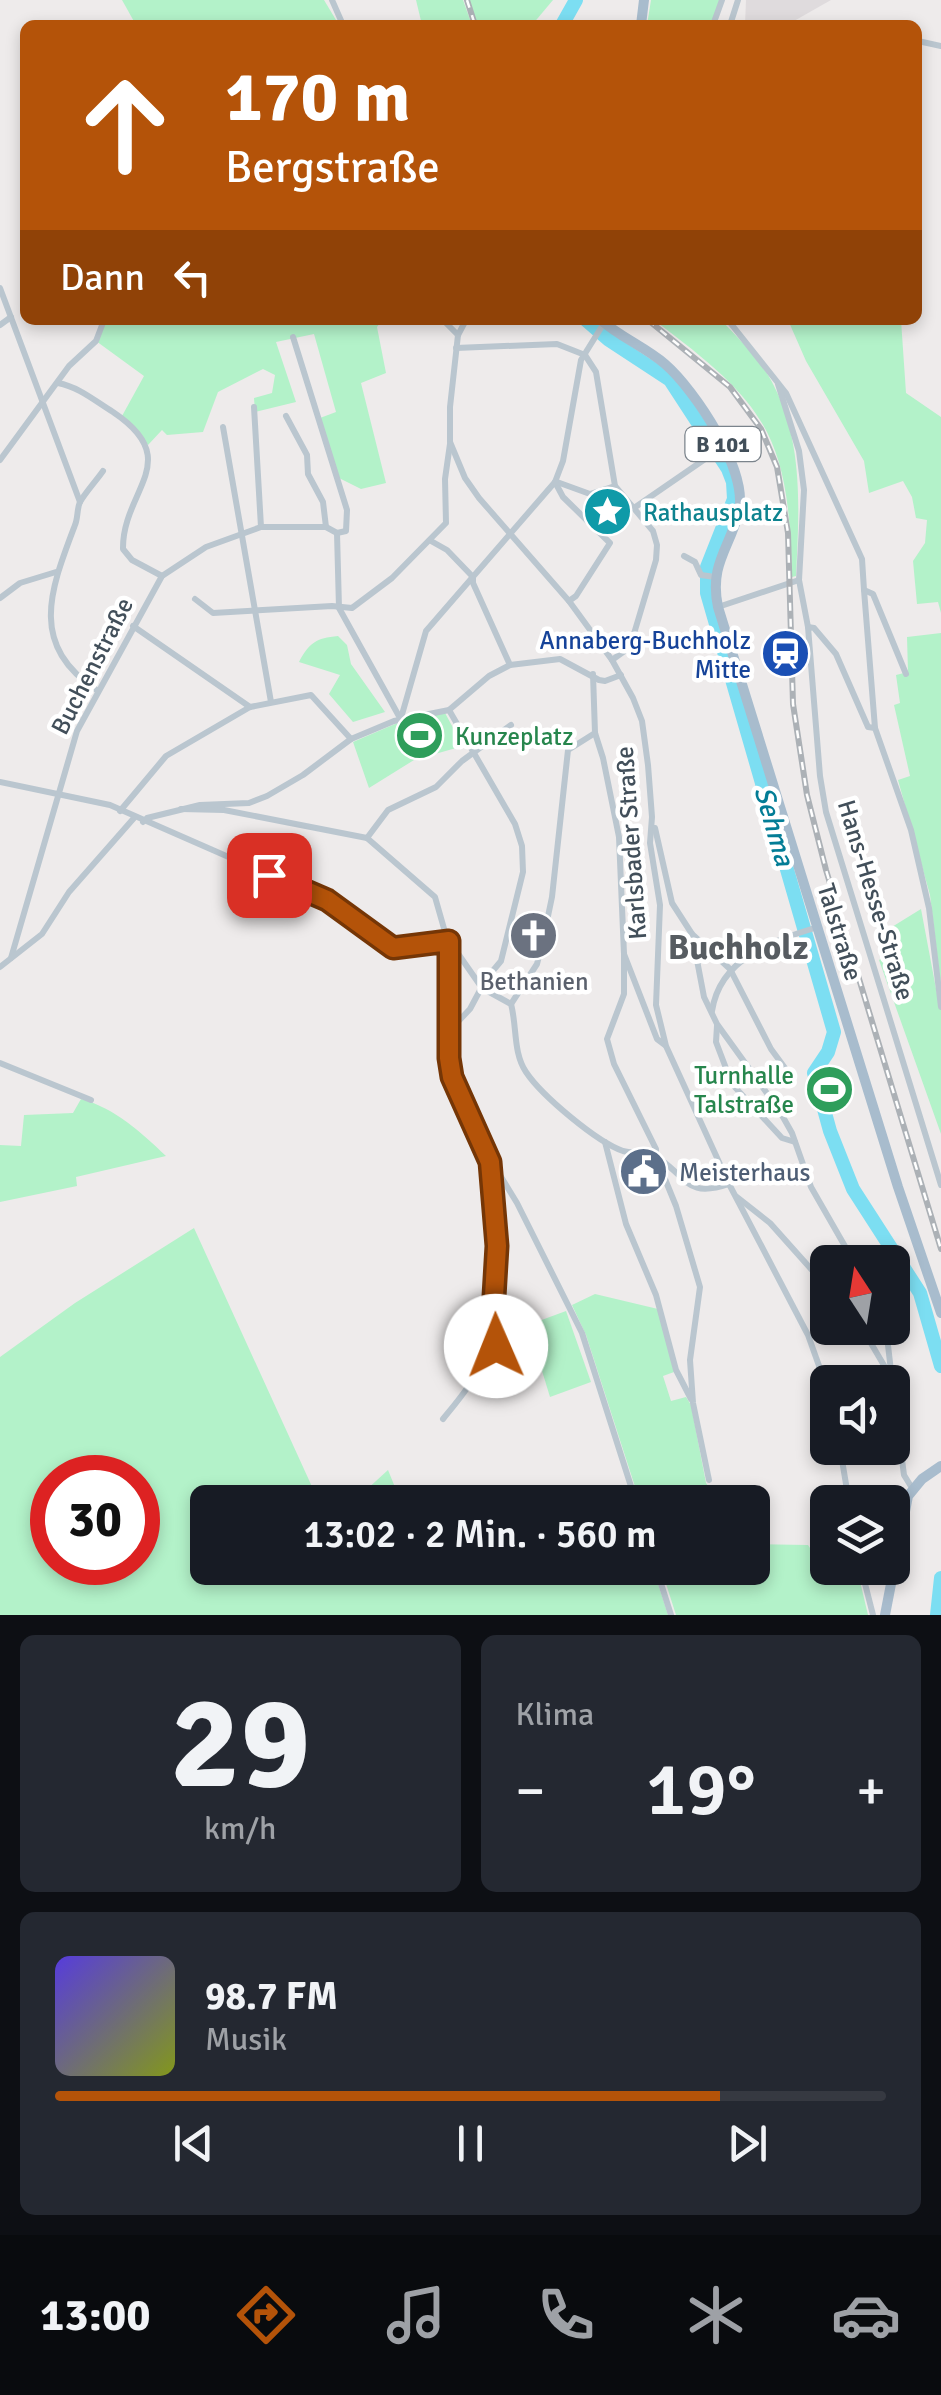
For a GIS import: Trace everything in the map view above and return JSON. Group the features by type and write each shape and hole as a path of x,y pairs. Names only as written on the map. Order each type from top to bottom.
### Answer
{"main road":[{"name":"Talstraße","path":"604,325 668,366 736,468 740,500 709,576 815,928 941,1313"},
{"path":"885,1615 906,1504 912,1488 936,1470"}],"street":[{"path":"0,288 80,502 80,514 56,572 51,606 56,645 76,676 98,691"},
{"path":"0,325 11,317"},
{"path":"0,460 69,366 96,341 102,325"},
{"path":"448,325 458,335"},
{"name":"Karlsbader Straße","path":"463,325 456,348 450,442 472,488 569,601 612,660 642,721 652,817 650,843 660,906 656,1005 666,1046 729,1184 808,1335 819,1365"},
{"path":"401,719 426,631 555,482 563,461 576,380 602,325"},
{"path":"733,325 786,392 862,559 875,728 911,830 929,908 941,1006"},
{"path":"286,416 307,455 308,474 323,502 326,527 336,533 346,531 347,510 293,337"},
{"path":"456,348 557,344 585,354 596,372 614,486 653,532 656,560 630,647 612,660"},
{"path":"58,383 71,385 120,418 143,440 150,460 125,527 123,549 132,560 162,576"},
{"name":"Hans-Hesse-Straße","path":"778,384 800,451 804,490 799,580 808,627 826,812 941,1185"},
{"path":"254,407 261,527"},
{"path":"223,427 271,702"},
{"path":"195,599 213,613 352,608 392,578 446,522 445,479 450,442"},
{"path":"634,508 722,447"},
{"path":"80,502 103,471"},
{"path":"555,482 590,494 614,486"},
{"path":"555,482 562,497 610,544 569,601"},
{"name":"Buchenstraße","path":"11,958 78,731 162,576 196,553 240,533 261,527 326,527"},
{"path":"336,533 339,608 401,719"},
{"path":"431,541 448,550 473,577 510,666"},
{"path":"684,556 709,576"},
{"path":"0,598 20,583 56,572"},
{"path":"718,607 799,580"},
{"path":"864,590 873,594 906,674"},
{"path":"133,626 250,707"},
{"path":"808,627 814,628 836,654 868,727 875,728"},
{"path":"143,822 181,809 249,803 267,796 352,738 401,719 449,710 490,676 510,666 560,660 605,681 621,675"},
{"path":"593,674 594,733 604,758 619,837 624,954 624,994 607,1039 614,1064 656,1149 700,1287 690,1360 693,1402 708,1480"},
{"path":"120,811 166,756 250,707 312,695 352,738"},
{"path":"449,710 514,824 522,860 502,961 470,1009 451,1029"},
{"path":"367,838 388,810 436,788 472,753 511,724"},
{"path":"594,733 568,750 552,896 543,940 537,964 511,1004 521,1063 544,1093 605,1141 621,1150 656,1158 695,1188 729,1184"},
{"path":"0,782 79,798 120,811 327,900 393,948 449,941"},
{"path":"181,809 224,810 367,838 434,897 449,941 482,988 511,1004"},
{"path":"652,817 672,903 692,934 730,969 771,1050 793,1079"},
{"path":"0,968 42,934 69,892 134,818"},
{"path":"712,1012 714,996 730,969 770,944 815,928"},
{"path":"692,934 704,997 717,1024 779,1110 812,1186 845,1245"},
{"path":"449,941 452,1077 490,1162 517,1203 582,1333 631,1485"},
{"path":"624,954 656,1039 666,1046"},
{"path":"717,1024 716,1042 732,1084 782,1138 795,1142"},
{"path":"0,1064 91,1100"},
{"path":"605,1141 626,1224 656,1295 676,1370 693,1402"},
{"path":"443,1419 470,1384 492,1330 497,1246 490,1162"},
{"path":"736,1196 770,1223 810,1268"},
{"path":"492,1330 505,1374"},
{"path":"903,1465 912,1488"},
{"path":"661,1585 671,1615"},
{"path":"866,1585 874,1615"}],"shaded area":[{"path":"746,0 831,0 796,20 745,20"}],"green space":[{"path":"122,0 324,0 336,20 133,20"},
{"path":"416,0 463,0 470,20 421,20"},
{"path":"468,0 553,0 536,20 475,20"},
{"path":"651,0 722,0 715,20 648,20"},
{"path":"102,325 378,325 386,373 361,383 386,483 361,489 339,478 320,418 336,412 314,334 276,342 296,402 255,412 254,398 272,393 275,375 263,369 218,392 203,432 167,435 162,430 148,445 122,416 144,376 96,341"},
{"path":"661,325 726,325 769,377 784,409 797,480 796,576 792,577 785,488 777,455 764,426 722,375"},
{"path":"790,325 901,325 906,393 941,417 941,613 938,602 917,604 913,561 925,543 927,520 916,518 912,497 903,481 869,493 864,461 806,361"},
{"path":"941,633 941,986 930,895 898,780 910,776 894,705 900,703 896,675 908,672 907,637"},
{"path":"338,636 347,645 351,664 385,712 353,722 329,694 340,675 299,662 314,643"},
{"path":"445,713 463,746 414,760 369,788 353,742 402,721"},
{"path":"921,909 937,994 941,994 941,1134 879,960 888,954 887,930"},
{"path":"81,1099 117,1115 166,1156 76,1177 77,1186 0,1202 0,1145 21,1146 24,1115 73,1113"},
{"path":"194,1228 311,1485 190,1485 190,1585 658,1585 668,1615 0,1615 0,1357 75,1303"},
{"path":"595,1294 658,1309 674,1372 663,1376 671,1401 686,1397 691,1405 707,1485 635,1485 586,1335 572,1305"},
{"path":"566,1311 591,1382 550,1397 528,1325"},
{"path":"388,1470 394,1485 372,1485"},
{"path":"770,1544 808,1545 810,1585 861,1585 868,1615 676,1615 666,1585 770,1585"}],"waterway":[{"name":"Sehma","path":"565,20 576,0"},
{"name":"Sehma","path":"592,325 670,380 733,482 734,499 707,567 707,593 834,1032 828,1052 814,1073 830,1131 853,1189 920,1293 941,1366"},
{"name":"Sehma","path":"937,1615 941,1578"}],"railway":[{"path":"467,0 473,20"},
{"path":"654,325 730,387 761,429 777,467 788,533 793,704 807,795 826,870 941,1249"}],"place":[{"name":"Rathausplatz","path":"608,512"},
{"name":"Annaberg-Buchholz Mitte","path":"786,654"},
{"name":"Kunzeplatz","path":"420,736"},
{"name":"Bethanien","path":"534,935"},
{"name":"Turnhalle Talstraße","path":"829,1089"},
{"name":"Meisterhaus","path":"644,1172"}],"district":[{"name":"Buchholz","path":"738,947"}],"route":[{"path":"269,875 343,909 393,948 449,941 452,1077 490,1162 497,1246 492,1330 496,1346"}]}
